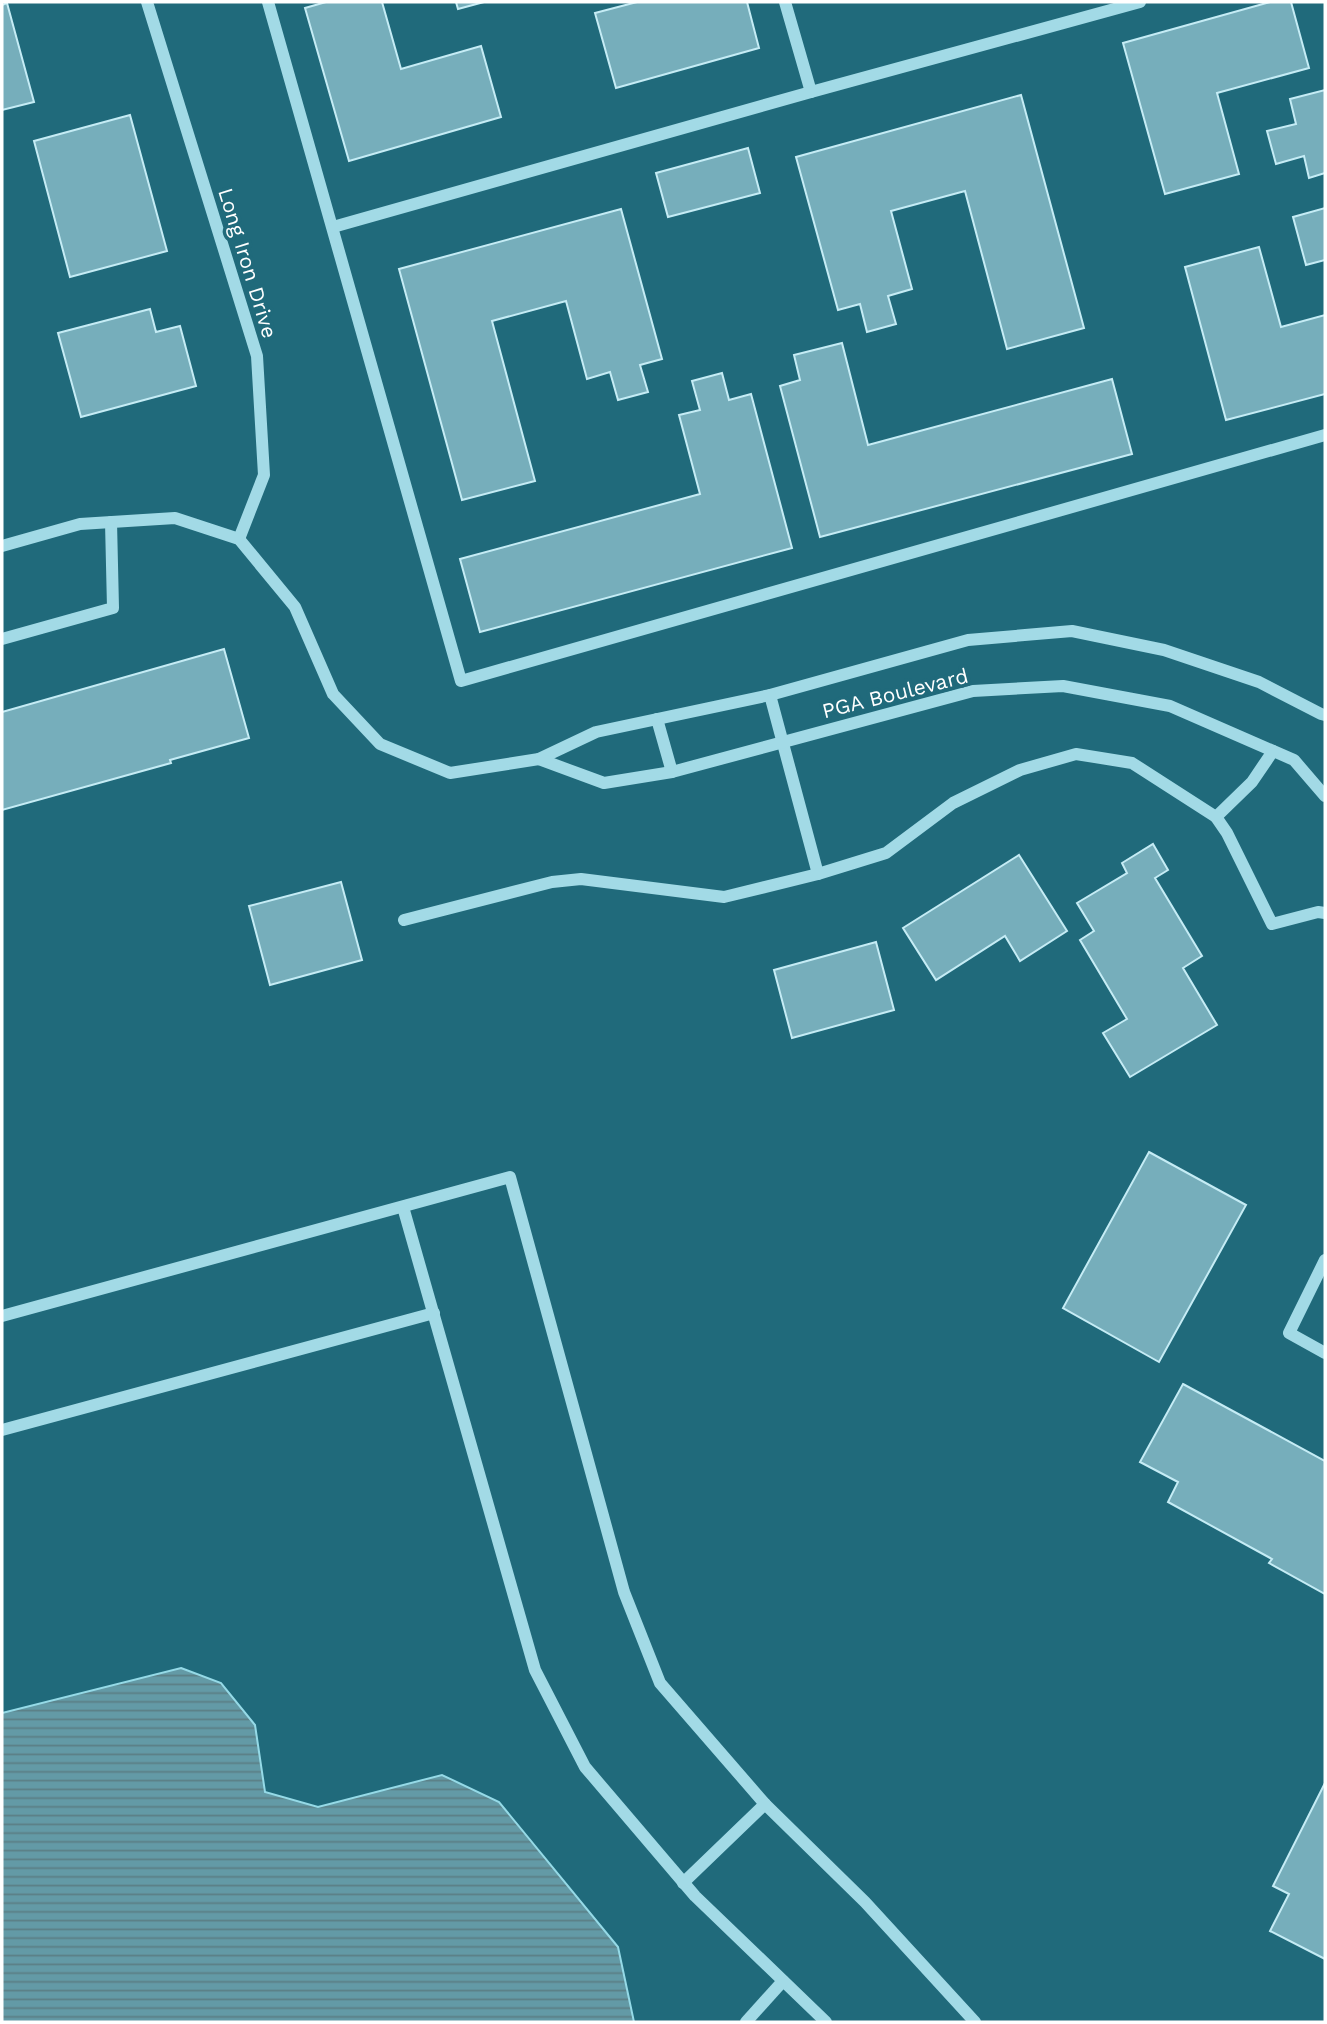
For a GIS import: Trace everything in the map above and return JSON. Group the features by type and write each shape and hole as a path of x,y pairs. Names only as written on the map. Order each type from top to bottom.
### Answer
{"street":[{"name":"Long Iron Drive","path":"147,2 257,356 264,475 239,540"},
{"path":"268,2 461,681 1325,435"},
{"path":"785,2 811,92"},
{"path":"333,227 1140,2"},
{"path":"2,546 80,524 175,518 239,540"},
{"path":"2,639 113,608 111,522"},
{"name":"PGA Boulevard","path":"239,540 295,607 333,694 380,744 450,773 538,759 596,732 770,695 968,639 1072,631 1164,650 1259,682 1325,715"},
{"name":"PGA Boulevard","path":"538,759 604,783 671,772 973,691 1063,686 1170,706 1294,760 1325,796"},
{"path":"770,695 818,874"},
{"path":"657,719 671,772"},
{"path":"1216,817 1252,782 1273,751"},
{"path":"404,920 552,882 581,879 724,897 818,874 887,853 953,803 1020,769 1076,754 1132,763 1216,817 1227,833 1272,924 1318,912 1325,913"},
{"path":"2,1316 510,1177 624,1592 660,1683 765,1804 865,1902 975,2022"},
{"path":"403,1207 535,1670 585,1768 695,1896 826,2022"},
{"path":"1325,1259 1289,1333 1325,1353"},
{"path":"2,1430 434,1314"},
{"path":"683,1883 765,1804"},
{"path":"746,2022 783,1981"}],"water":[{"path":"181,1668 221,1683 255,1725 265,1792 318,1807 442,1775 499,1802 618,1947 634,2022 2,2022 2,1713"}],"building":[{"path":"326,2 382,2 401,69 481,46 501,117 349,161 305,8"},
{"path":"456,2 484,2 458,9"},
{"path":"637,2 747,2 759,48 616,88 595,13"},
{"path":"1270,2 1291,2 1309,68 1217,93 1239,174 1165,194 1123,43"},
{"path":"7,3 34,102 2,110 2,5"},
{"path":"1325,90 1325,173 1309,178 1304,156 1276,164 1267,131 1296,124 1290,99"},
{"path":"1021,95 1084,328 1007,349 965,191 891,211 912,289 888,296 896,324 867,332 860,304 838,310 796,157"},
{"path":"130,115 167,251 70,277 34,141"},
{"path":"748,148 760,193 668,217 656,173"},
{"path":"1325,208 1325,260 1306,265 1293,217"},
{"path":"621,209 662,359 640,365 648,392 618,400 610,372 587,379 566,301 492,321 535,481 462,500 399,269"},
{"path":"1259,247 1281,327 1325,315 1325,394 1226,420 1185,267"},
{"path":"150,309 156,332 180,326 196,386 81,417 58,333"},
{"path":"842,343 868,445 1112,379 1132,454 820,537 780,386 800,380 794,355"},
{"path":"722,373 729,400 751,394 792,548 480,632 460,559 700,494 679,415 700,410 692,381"},
{"path":"224,649 249,738 170,760 171,763 2,810 2,712"},
{"path":"1153,844 1168,870 1155,878 1202,956 1183,968 1217,1025 1130,1077 1103,1033 1127,1019 1080,940 1094,931 1077,903 1127,873 1122,863"},
{"path":"1019,855 1067,931 1020,961 1005,936 936,980 903,928"},
{"path":"341,882 362,960 270,985 249,906"},
{"path":"876,942 894,1010 792,1038 774,970"},
{"path":"1149,1152 1246,1205 1159,1362 1063,1308"},
{"path":"1183,1384 1325,1461 1325,1594 1269,1563 1272,1559 1168,1502 1178,1482 1140,1462"},
{"path":"1325,1783 1325,1959 1270,1931 1289,1894 1273,1886"}]}
